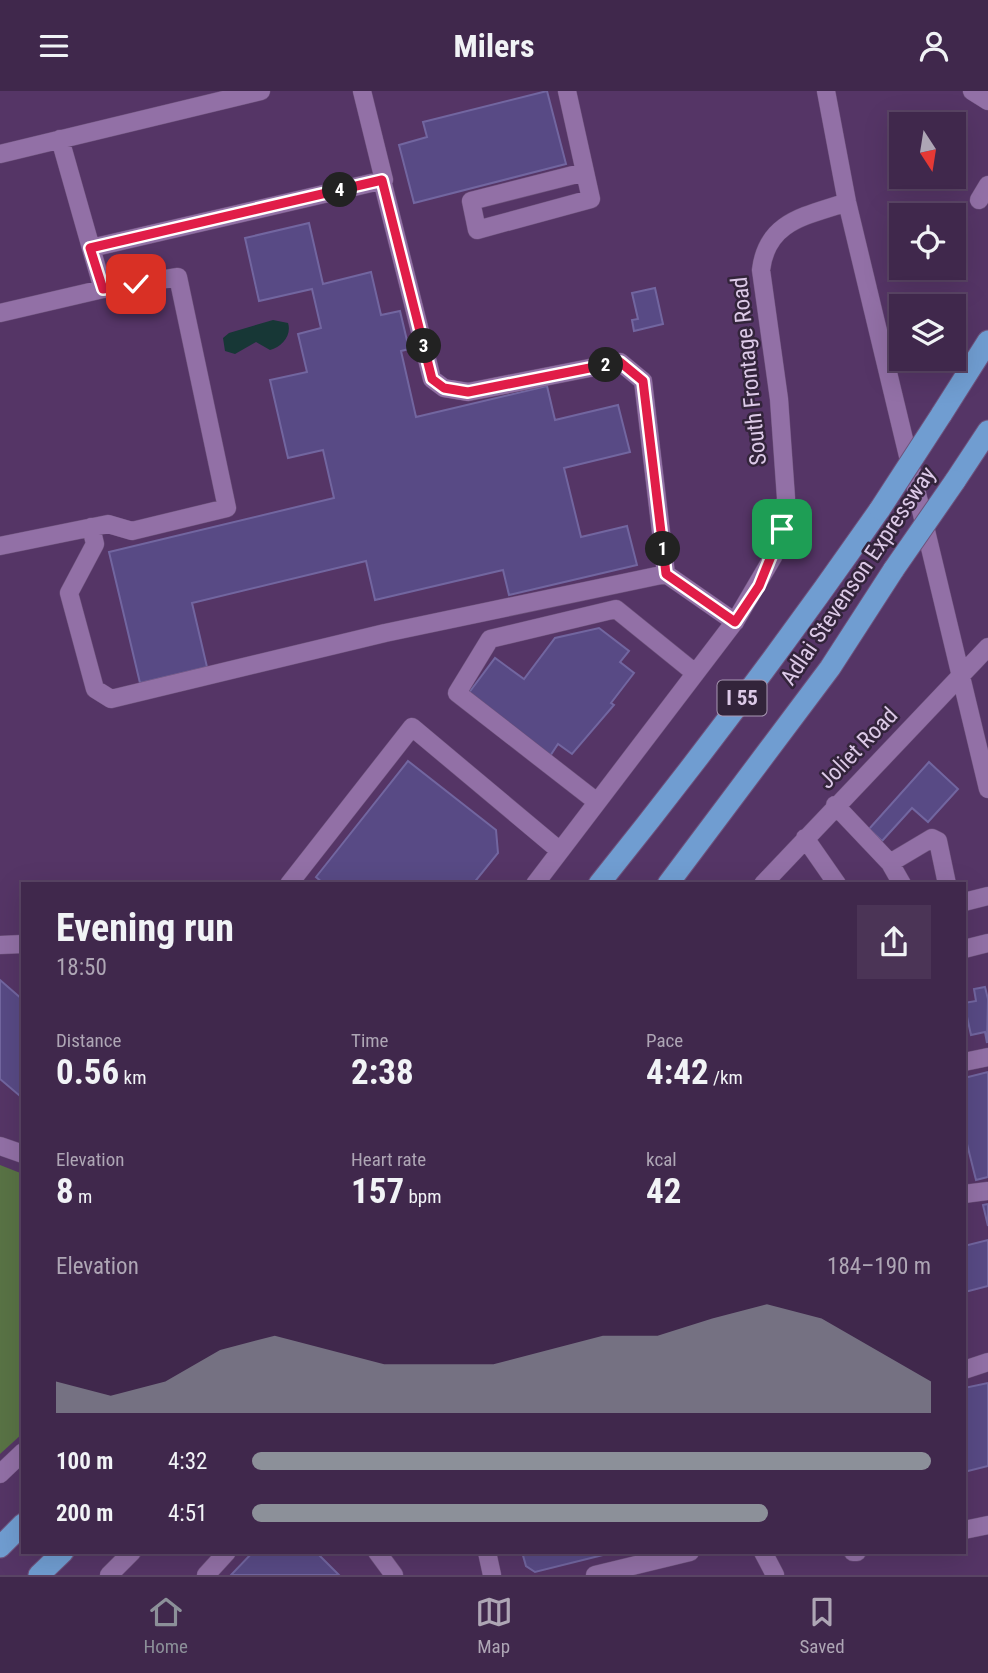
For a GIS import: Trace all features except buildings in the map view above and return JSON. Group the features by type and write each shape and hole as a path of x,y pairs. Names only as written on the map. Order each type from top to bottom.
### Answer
{"highway":[{"name":"Adlai Stevenson Expressway","path":"601,882 678,786 813,605 880,509 988,341"},
{"name":"Adlai Stevenson Expressway","path":"670,882 830,668 988,431"},
{"path":"0,1546 21,1526"},
{"path":"39,1575 62,1554"}],"street":[{"path":"0,154 261,91"},
{"path":"362,91 432,379 444,388 468,392 620,362 643,381 666,574"},
{"path":"567,91 592,199 477,230 471,201 585,172"},
{"path":"826,91 847,202 988,789"},
{"path":"972,91 988,101"},
{"path":"61,139 103,289"},
{"path":"90,248 382,180"},
{"name":"South Frontage Road","path":"536,882 735,622 773,558 782,529 786,498 779,399 761,270 764,251 786,225 847,202"},
{"path":"0,313 103,289 178,277 228,508 132,531 108,524 0,546"},
{"path":"91,527 95,544 69,593 95,689 111,699 385,633 666,574 735,622"},
{"path":"597,802 457,693 490,639 616,609 695,673"},
{"name":"Joliet Road","path":"770,881 835,805 961,678 988,647"},
{"path":"291,882 412,727 560,851"},
{"path":"835,805 890,863 901,882"},
{"path":"805,838 835,882"},
{"path":"890,863 932,838 938,841 947,882"},
{"path":"966,902 988,896"},
{"path":"966,948 988,943"},
{"path":"0,945 21,944"},
{"path":"966,1062 988,1057"},
{"path":"0,1146 21,1153"},
{"path":"966,1194 988,1191"},
{"path":"966,1369 988,1362"},
{"path":"0,1474 21,1455"},
{"path":"966,1530 988,1525"},
{"path":"109,1575 130,1554"},
{"path":"206,1575 225,1554"},
{"path":"378,1554 394,1575"},
{"path":"487,1554 492,1575"},
{"path":"595,1575 682,1554"},
{"path":"764,1554 775,1575"}],"green space":[{"path":"0,1165 21,1173 21,1435 0,1454"}],"shaded area":[{"path":"273,320 288,323 289,327 285,340 278,346 270,350 256,342 235,354 225,351 223,338 229,333"}],"route":[{"path":"136,284 103,289 90,248 382,180 432,379 444,388 468,392 620,362 643,381 666,574 735,622 759,586 773,558 782,529"}]}
